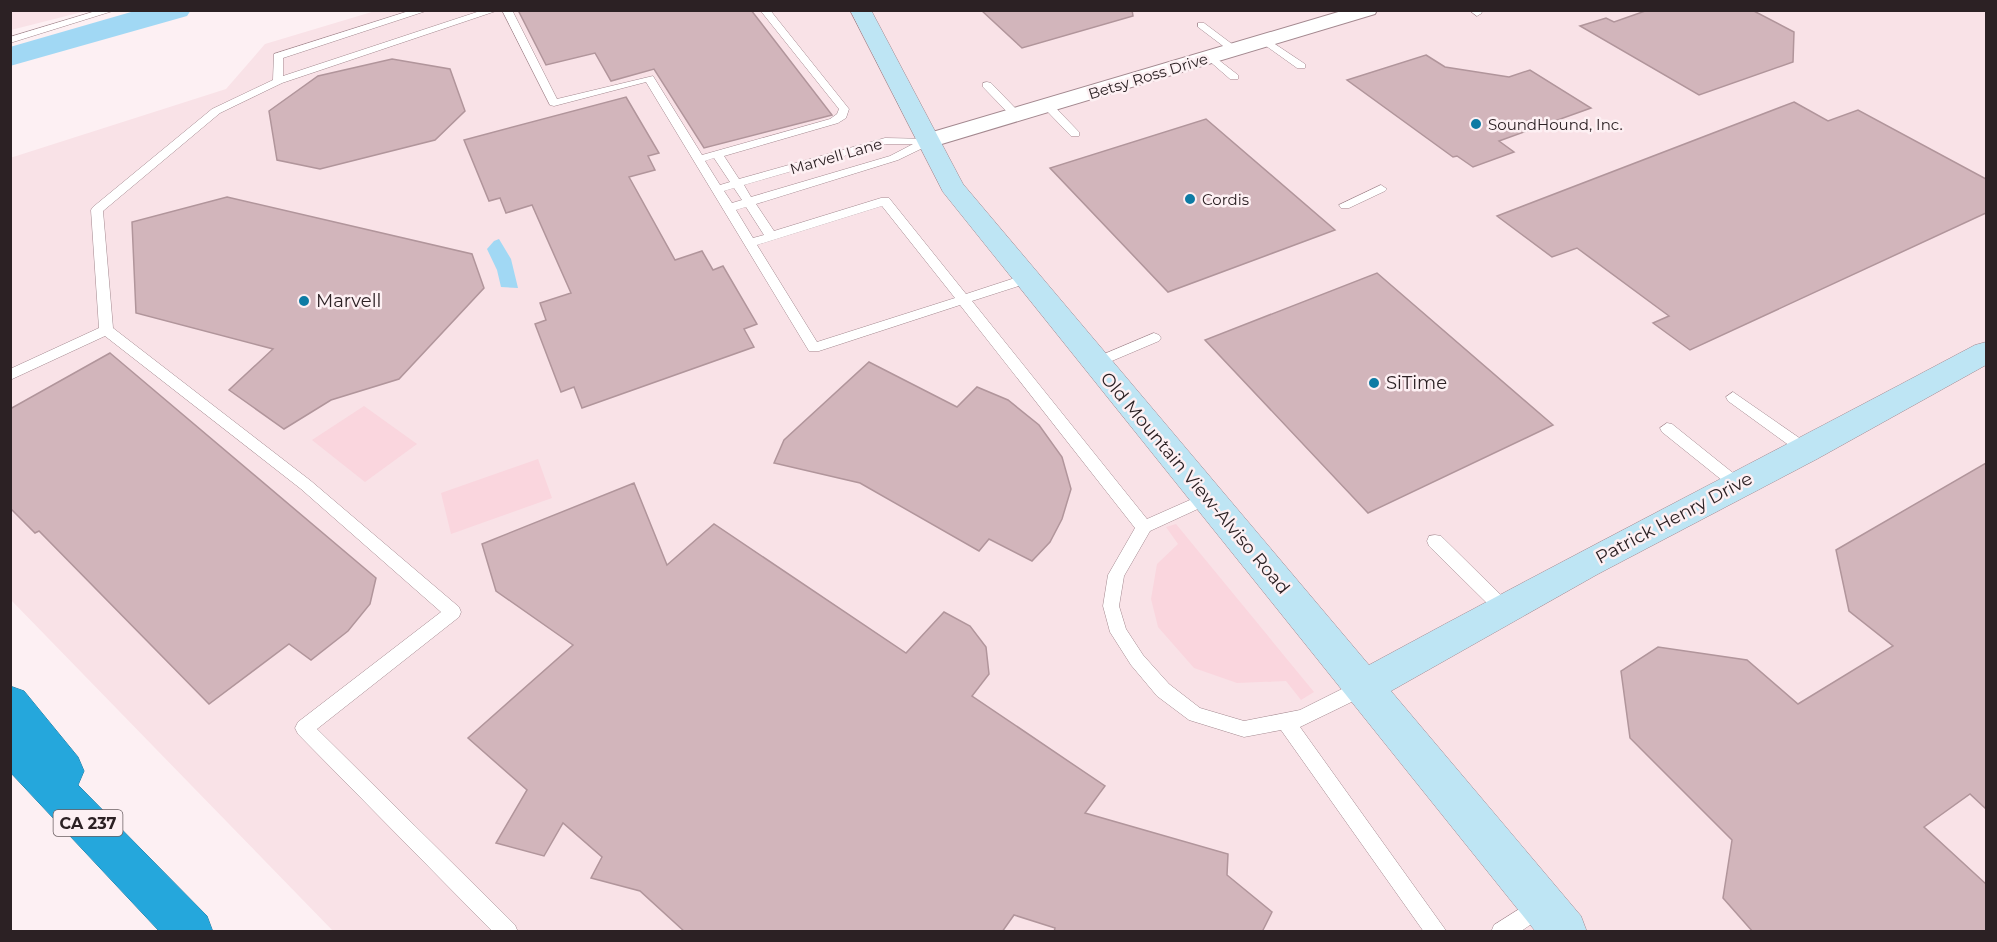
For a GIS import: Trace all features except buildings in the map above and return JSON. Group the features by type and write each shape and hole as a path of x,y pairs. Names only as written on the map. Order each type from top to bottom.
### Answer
{"highway":[{"path":"10,703 178,917"},
{"name":"CA 237","path":"10,743 178,917"}],"street":[{"name":"Old Mountain View-Alviso Road","path":"860,10 952,188 1554,918"},
{"name":"Betsy Ross Drive","path":"927,141 1368,10"},
{"name":"Patrick Henry Drive","path":"1364,687 1986,352"}],"lane":[{"path":"10,40 111,10"},
{"path":"278,81 278,56 424,10"},
{"path":"494,10 278,81 216,111 98,210 106,330 306,485 453,612 304,728 508,932"},
{"path":"507,10 554,103 649,78 814,348 1026,279"},
{"path":"699,159 834,121 842,116 844,109 765,10"},
{"path":"1201,25 1235,50"},
{"path":"1266,41 1300,66"},
{"path":"1211,57 1234,77"},
{"path":"987,85 1016,115"},
{"path":"1048,106 1075,134"},
{"name":"Marvell Lane","path":"718,189 885,141 927,141"},
{"name":"Marvell Lane","path":"729,208 894,159 927,141"},
{"path":"717,154 771,236"},
{"path":"1345,205 1381,189"},
{"path":"750,243 885,201 1144,527"},
{"path":"10,375 106,330"},
{"path":"1095,363 1154,338"},
{"path":"1732,397 1806,450"},
{"path":"1667,428 1738,485"},
{"path":"1208,498 1144,527 1116,575 1111,606 1118,632 1137,660 1163,690 1195,714 1244,729 1302,718 1364,687"},
{"path":"1435,541 1505,610"},
{"path":"1285,721 1437,932"},
{"path":"1502,932 1554,918"}],"shaded area":[{"path":"11,10 86,10 86,11 11,30"},
{"path":"375,11 1986,11 1986,931 333,931 11,600 10,158 226,89 265,44"},
{"path":"364,406 417,444 365,482 312,440"},
{"path":"538,459 552,498 451,534 441,493"},
{"path":"1176,524 1314,692 1301,700 1286,681 1237,683 1194,668 1158,627 1151,599 1157,564 1178,544 1166,527"}],"water":[{"path":"499,239 511,259 518,288 501,287 497,270 487,249"}],"waterway":[{"path":"10,57 177,10"}],"place":[{"name":"SoundHound, Inc.","path":"1476,124"},
{"name":"Cordis","path":"1190,199"},
{"name":"Marvell","path":"304,301"},
{"name":"SiTime","path":"1374,383"}]}
